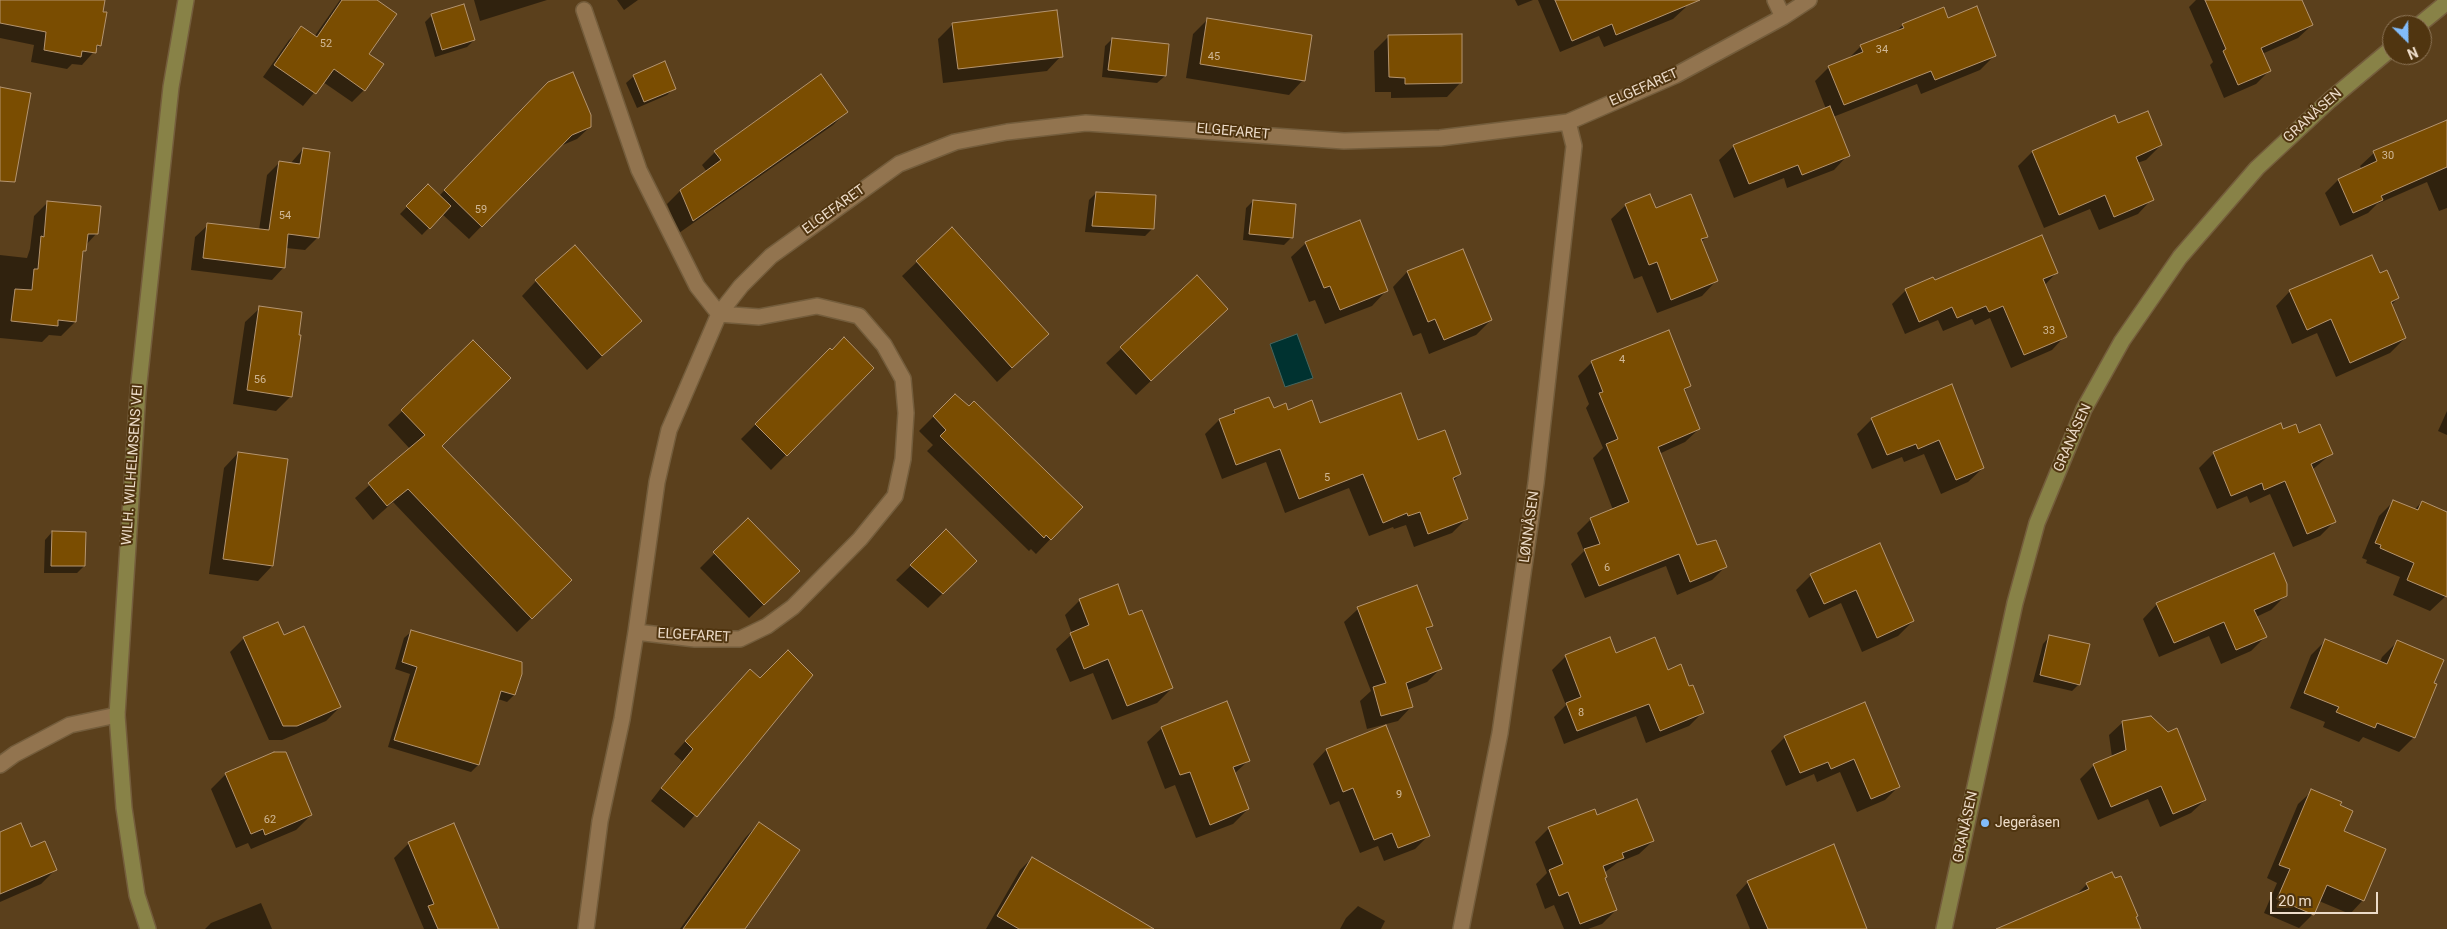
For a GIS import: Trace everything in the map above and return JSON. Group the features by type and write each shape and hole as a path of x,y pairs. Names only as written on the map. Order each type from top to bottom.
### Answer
{"street":[{"name":"WILH. WILHELMSENS VEI","path":"148,929 137,895 124,808 117,715 138,392 171,87 186,0"},
{"path":"1775,0 1783,17"},
{"name":"ELGEFARET","path":"586,929 600,821 622,718 657,482 670,430 719,314 741,286 771,256 899,164 955,142 1007,132 1086,122 1344,141 1440,138 1568,122 1676,75 1783,17 1809,0"},
{"path":"2431,15 2447,2"},
{"path":"584,10 639,170 697,286 719,314"},
{"name":"GRANÅSEN","path":"1944,929 2015,603 2037,523 2084,410 2122,341 2180,257 2257,168 2330,100 2382,56"},
{"name":"LØNNÅSEN","path":"1461,929 1500,733 1536,483 1574,146 1568,122"},
{"name":"ELGEFARET","path":"636,632 695,639 740,639 767,626 793,607 853,546 895,496 903,459 906,413 903,379 884,345 860,316 817,306 759,317 719,314"},
{"path":"0,765 15,754 70,724 117,715"}],"water":[{"path":"1297,334 1313,378 1285,387 1270,344"}],"building":[{"path":"0,0 105,0 103,12 107,12 101,46 97,45 96,53 82,51 81,57 44,50 46,32 0,23"},
{"path":"342,0 377,0 397,14 369,54 384,64 365,91 334,69 316,94 274,65 301,26 317,37"},
{"path":"1555,0 1700,0 1616,35 1612,24 1572,41"},
{"path":"2205,0 2302,0 2313,25 2261,48 2271,71 2238,85 2223,51 2226,49"},
{"path":"464,4 475,40 442,50 431,14"},
{"path":"1977,6 1996,56 1935,80 1931,71 1844,105 1828,66 1863,52 1860,45 1904,28 1902,24 1944,7 1948,18"},
{"path":"1057,10 1063,57 958,69 952,23"},
{"path":"1207,18 1312,35 1305,81 1200,64"},
{"path":"1462,34 1462,83 1405,84 1405,78 1389,77 1388,35"},
{"path":"1112,38 1169,44 1166,76 1108,70"},
{"path":"665,61 676,89 644,102 633,75"},
{"path":"573,72 591,115 591,127 572,135 482,227 444,190 548,82"},
{"path":"821,74 848,112 693,221 680,190 721,160 714,151"},
{"path":"0,87 31,93 15,182 0,181"},
{"path":"1830,106 1850,156 1802,175 1798,165 1749,184 1733,145"},
{"path":"2148,111 2162,145 2136,157 2154,200 2114,217 2105,195 2059,215 2032,151 2115,115 2118,123"},
{"path":"2447,120 2447,167 2381,196 2383,200 2353,213 2338,179 2377,161 2373,151"},
{"path":"303,148 330,152 319,238 288,234 285,268 203,258 207,223 269,230 279,161 300,164"},
{"path":"428,184 451,206 430,229 406,206"},
{"path":"1096,192 1156,195 1154,229 1092,226"},
{"path":"1650,194 1656,208 1691,194 1708,237 1701,239 1718,281 1671,300 1657,262 1649,265 1625,204"},
{"path":"1253,200 1296,204 1293,238 1249,234"},
{"path":"47,201 101,206 98,234 88,234 86,251 83,251 76,322 58,320 58,326 11,321 15,289 32,290 34,269 38,269 41,236 44,237"},
{"path":"1360,220 1388,291 1340,310 1330,286 1324,288 1305,242"},
{"path":"952,227 1049,334 1012,368 916,261"},
{"path":"2042,235 2058,273 2043,279 2067,337 2024,355 2003,306 1989,312 1986,306 1957,318 1952,307 1919,322 1905,289 1933,277 1935,280"},
{"path":"575,245 642,321 602,356 535,280"},
{"path":"1463,249 1492,320 1444,340 1435,319 1428,322 1407,271"},
{"path":"2372,255 2380,273 2387,270 2399,298 2391,302 2406,338 2350,363 2331,319 2307,330 2289,290"},
{"path":"1197,275 1228,309 1151,381 1120,347"},
{"path":"259,306 302,312 299,335 301,335 292,397 247,390"},
{"path":"1669,330 1691,386 1684,389 1700,429 1658,447 1697,545 1716,540 1727,567 1690,582 1679,554 1599,586 1584,549 1600,544 1590,518 1629,502 1606,444 1618,439 1599,393 1603,392 1591,361"},
{"path":"844,337 874,368 787,456 755,424 830,348 832,350"},
{"path":"473,340 511,378 442,446 572,580 532,619 408,489 387,506 368,483 425,435 401,410"},
{"path":"1952,384 1984,468 1956,480 1939,440 1918,449 1916,444 1887,455 1871,418"},
{"path":"1401,393 1418,440 1445,430 1461,474 1453,478 1468,519 1428,534 1420,512 1408,516 1407,513 1383,523 1363,474 1299,499 1280,449 1236,465 1219,419 1235,413 1234,410 1269,397 1274,408 1286,403 1288,410 1312,400 1320,423"},
{"path":"955,394 969,406 974,401 1083,507 1051,540 1046,535 1044,538 940,436 946,430 933,416"},
{"path":"2281,423 2283,429 2296,424 2299,433 2320,424 2333,454 2311,464 2336,522 2307,534 2285,481 2264,490 2262,483 2231,496 2213,452"},
{"path":"238,452 288,459 273,566 223,559"},
{"path":"2393,500 2418,510 2422,501 2447,512 2447,597 2407,580 2414,563 2380,548 2381,545 2375,543"},
{"path":"748,518 800,571 764,605 713,552"},
{"path":"946,529 977,561 943,594 910,565"},
{"path":"52,531 86,532 85,566 51,566"},
{"path":"1880,543 1914,621 1877,638 1856,590 1824,604 1810,574"},
{"path":"2274,553 2287,584 2287,596 2254,610 2267,637 2236,650 2224,622 2174,643 2156,603"},
{"path":"1118,584 1129,615 1142,610 1173,688 1127,706 1108,659 1084,669 1070,633 1089,625 1079,599"},
{"path":"1417,585 1433,626 1426,628 1442,669 1406,683 1413,707 1381,716 1373,687 1386,683 1357,607"},
{"path":"278,622 284,635 304,626 341,707 297,726 283,726 243,637"},
{"path":"411,630 522,662 522,674 515,695 501,691 479,765 394,740 417,667 402,662"},
{"path":"2049,635 2090,644 2080,685 2040,675"},
{"path":"1610,637 1616,653 1655,637 1668,670 1681,664 1689,686 1693,685 1704,713 1660,731 1649,704 1577,731 1566,703 1581,697 1565,655"},
{"path":"2325,639 2387,664 2397,640 2444,660 2434,683 2437,684 2415,738 2377,723 2375,728 2336,712 2339,707 2304,693"},
{"path":"788,650 813,675 697,817 661,788 693,749 685,741 750,669 760,678"},
{"path":"1227,701 1250,761 1233,767 1249,809 1210,825 1190,772 1180,775 1161,727"},
{"path":"1865,702 1900,787 1871,799 1854,759 1831,769 1828,762 1800,773 1784,736"},
{"path":"2151,716 2168,732 2177,728 2206,800 2173,814 2161,786 2111,807 2093,764 2126,750 2122,721"},
{"path":"1386,725 1430,836 1398,848 1392,833 1374,840 1353,788 1343,792 1326,749"},
{"path":"274,752 286,752 312,815 265,835 263,829 251,834 225,773"},
{"path":"2311,789 2342,802 2340,805 2353,811 2344,831 2386,849 2364,901 2327,885 2314,915 2277,899 2290,869 2279,865"},
{"path":"1637,799 1654,841 1622,853 1624,858 1603,866 1607,877 1605,878 1617,910 1580,924 1568,892 1559,896 1549,870 1563,864 1548,827 1595,809 1597,815"},
{"path":"759,822 800,850 745,929 683,929"},
{"path":"21,823 31,847 45,841 57,870 0,894 0,832"},
{"path":"454,823 499,929 438,929 428,906 434,904 408,842"},
{"path":"1834,844 1867,929 1768,929 1747,881"},
{"path":"1032,857 1154,929 1019,929 997,916"},
{"path":"2112,872 2115,878 2121,876 2138,916 2136,917 2141,929 1996,929 2089,889 2086,883"}],"place":[{"name":"Jegeråsen","path":"1985,823"}]}
